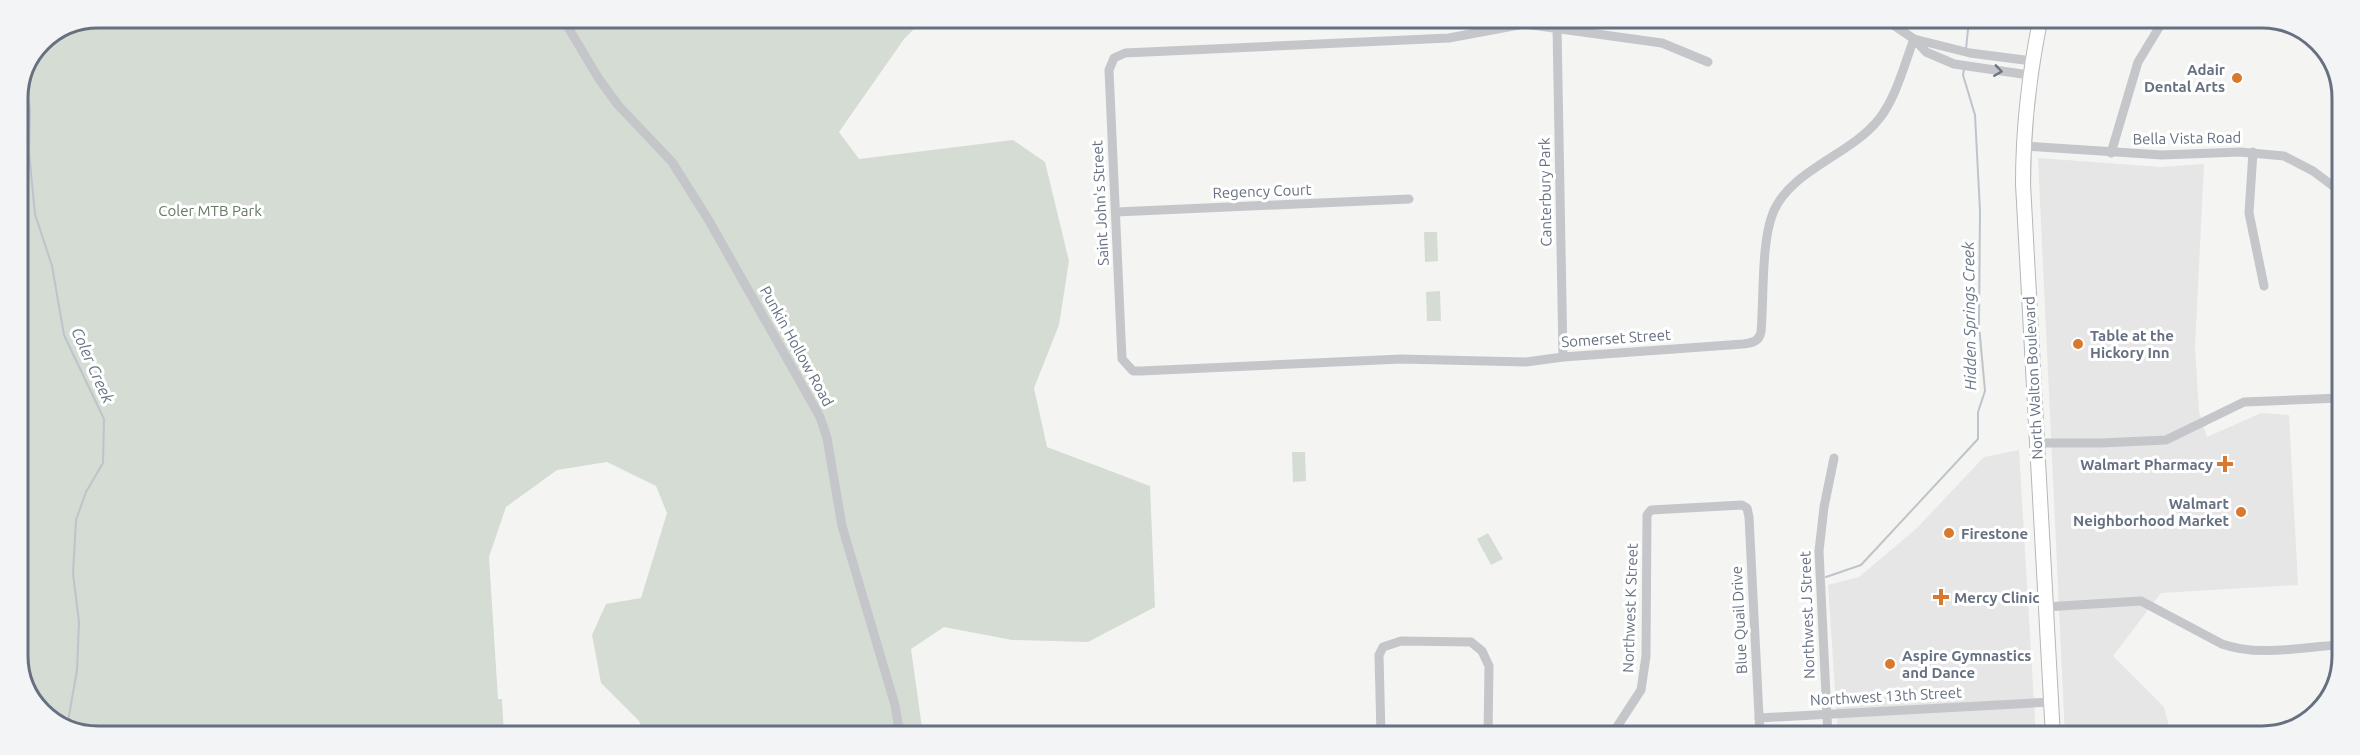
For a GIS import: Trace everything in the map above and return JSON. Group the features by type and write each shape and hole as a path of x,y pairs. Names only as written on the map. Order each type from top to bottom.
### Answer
{"main road":[{"name":"North Walton Boulevard","path":"2038,29 2030,68 2023,146 2024,201 2052,726"}],"street":[{"name":"Punkin Hollow Road","path":"569,29 599,79 618,105 672,162 714,229 820,417 827,438 842,526 892,696 898,726"},
{"name":"Saint John's Street","path":"1122,359 1109,70 1114,58 1125,53 1449,38 1497,29"},
{"name":"Canterbury Park","path":"1557,29 1563,357"},
{"path":"1571,29 1662,42 1708,62"},
{"path":"1899,29 1914,39 1926,52 1954,64 1968,67 2030,68"},
{"path":"2111,153 2138,62 2158,29"},
{"path":"1914,39 2030,68"},
{"name":"Somerset Street","path":"1122,359 1133,371 1401,359 1526,362 1563,357 1743,344 1756,340 1760,337 1767,236 1777,204 1794,186 1852,143 1878,120 1890,101 1914,39"},
{"name":"Bella Vista Road","path":"2023,146 2162,155 2253,152 2284,156 2313,171 2331,185"},
{"path":"2253,152 2249,213 2264,286"},
{"name":"Regency Court","path":"1116,212 1409,199"},
{"path":"2037,443 2166,440 2244,402 2332,398"},
{"name":"Northwest J Street","path":"1827,726 1819,551 1824,507 1834,458"},
{"name":"Northwest K Street","path":"1618,726 1641,690 1646,656 1647,514 1651,510 1742,505"},
{"name":"Blue Quail Drive","path":"1742,505 1747,508 1749,517 1759,726"},
{"path":"2046,607 2141,601 2222,645 2235,649 2332,645"},
{"path":"1381,726 1379,655 1383,647 1401,641 1471,642 1482,651 1489,666 1488,726"},
{"name":"Northwest 13th Street","path":"1759,718 2050,702"}],"shaded area":[{"path":"2038,158 2161,167 2204,164 2195,347 2199,412 2207,437 2261,413 2289,415 2298,585 2161,593 2113,656 2164,707 2169,726 2064,726"},
{"path":"2019,450 2035,726 1837,726 1828,585 1859,577 1917,528 1984,457"}],"green space":[{"name":"Coler MTB Park","path":"98,29 914,29 904,39 839,132 859,159 1013,140 1045,162 1069,261 1059,325 1034,388 1047,447 1150,486 1155,607 1088,642 1012,640 944,627 911,649 922,726 641,726 639,721 601,683 592,635 606,604 641,598 667,513 656,486 607,462 557,470 506,507 489,557 498,699 502,699 504,726 89,726 60,715 38,692 32,679 29,661 28,98 34,72 40,60 60,40 85,30"},
{"path":"1424,232 1437,232 1438,261 1425,262"},
{"path":"1440,291 1441,321 1427,321 1426,292"},
{"path":"1292,452 1305,452 1306,481 1293,482"},
{"path":"1488,533 1503,559 1491,565 1477,539"}],"waterway":[{"name":"Hidden Springs Creek","path":"1966,49 1968,29"},
{"name":"Hidden Springs Creek","path":"1826,577 1861,565 1978,439 1978,412 1985,391 1979,325 1980,211 1975,115 1963,75 1964,69"},
{"name":"Coler Creek","path":"28,98 29,152 35,214 52,266 64,335 104,419 103,463 86,492 76,520 73,574 79,622 77,670 68,720"}],"place":[{"name":"Adair Dental Arts","path":"2237,78"},
{"name":"Table at the Hickory Inn","path":"2078,344"},
{"name":"Walmart Pharmacy","path":"2225,464"},
{"name":"Walmart Neighborhood Market","path":"2241,512"},
{"name":"Firestone","path":"1949,533"},
{"name":"Mercy Clinic","path":"1941,597"},
{"name":"Aspire Gymnastics and Dance","path":"1890,664"}]}
